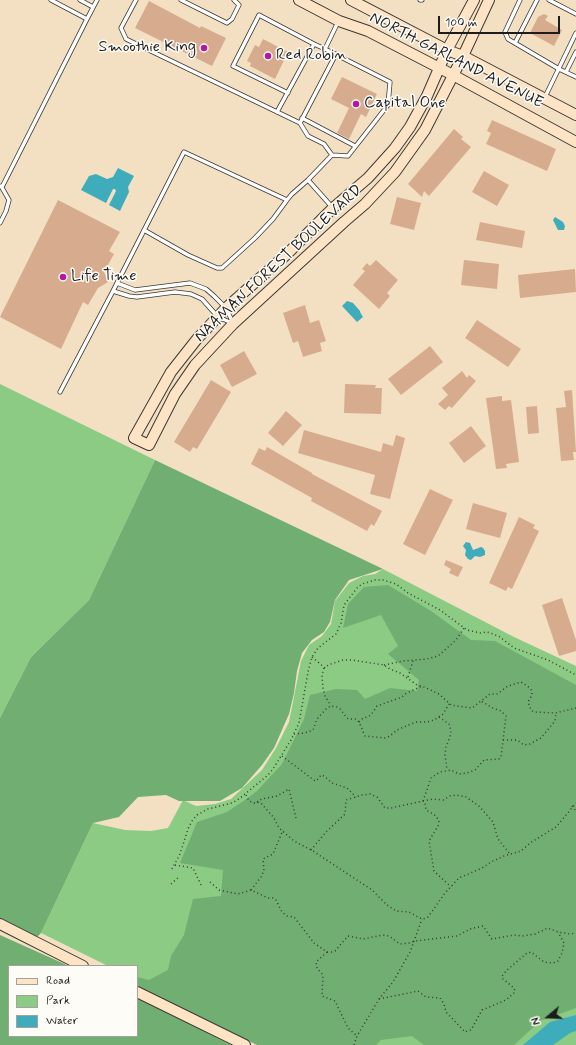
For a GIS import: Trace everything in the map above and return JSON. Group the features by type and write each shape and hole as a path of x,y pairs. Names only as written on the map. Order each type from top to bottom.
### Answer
{"street":[{"name":"NORTH GARLAND AVENUE","path":"299,0 339,20 368,31 440,68 576,142"},
{"name":"NORTH GARLAND AVENUE","path":"351,0 576,115"},
{"name":"NAAMAN FOREST BOULEVARD","path":"474,0 447,50 427,96 410,127 395,148 368,178 333,208 287,254 218,316 185,353 171,372 134,438 149,445 175,394 195,365 233,324 365,204 381,188 409,154 425,130 463,56 489,0"},
{"path":"333,208 344,222"},
{"path":"0,924 81,965"},
{"path":"138,992 245,1045"}],"lane":[{"path":"51,0 87,19"},
{"path":"80,0 93,7"},
{"path":"0,223 6,211 9,200 1,186 97,0"},
{"path":"136,0 121,28 126,39 300,123 308,136 324,144 332,155"},
{"path":"181,0 227,23 232,19 239,6 234,0"},
{"path":"520,0 505,32 508,39 559,69 576,77"},
{"path":"515,44 537,0"},
{"path":"549,0 576,14"},
{"path":"144,230 188,255 217,268 222,268 255,238 273,219 292,194 332,155 348,156 388,105 390,82 259,16 233,66 288,93"},
{"path":"325,49 339,20"},
{"path":"544,98 576,33"},
{"path":"278,112 314,44"},
{"path":"566,72 576,52"},
{"path":"300,123 336,54"},
{"path":"302,118 355,146"},
{"path":"60,392 184,152 288,200"},
{"path":"308,180 333,208"},
{"path":"116,283 135,290 190,282 206,289 226,308 233,324"},
{"path":"112,291 137,297 176,292 191,294 202,299 218,316 233,324"}],"path":[{"path":"172,869 180,854 188,829 197,815 208,809 232,803 246,794 268,775 282,755 294,734 302,714 308,672 312,657 318,648 329,641 339,629 344,605 353,592 362,584 375,580 383,580 396,584 408,593 440,610 464,628 473,632 487,632 493,634 500,637 514,648 548,660 576,675"},
{"path":"384,665 438,656 456,640 464,628"},
{"path":"312,657 325,668"},
{"path":"331,706 325,696 323,688 322,675 325,668 328,664 343,660 352,660 384,665 408,677 412,682 439,694 449,704 468,708 475,706 490,694 497,694 508,686 521,682 532,691 532,696 528,702 531,710 537,712 546,711 556,713 576,708"},
{"path":"408,677 413,661"},
{"path":"359,722 371,715 377,706 402,697 422,686"},
{"path":"451,887 434,870 432,864 432,854 428,846 439,821 436,816 426,810 425,803 423,801 432,778 440,772 451,770 459,774 467,773 475,770 484,760 499,759 501,757 506,716 501,711 481,701"},
{"path":"294,734 305,733 312,730 317,719 327,708 331,706 337,707 348,719 356,719 359,722 365,736 386,738 397,730 411,724 417,722 427,722 439,717 449,704"},
{"path":"503,740 517,740 524,745 530,744 542,738 555,721 556,713"},
{"path":"439,717 449,724 451,731 445,755 447,770"},
{"path":"282,755 315,780 321,775 324,776 332,783 347,788 356,797"},
{"path":"257,802 262,799 277,796 289,789 296,818"},
{"path":"246,794 249,801 261,803 270,813 279,828 294,840 372,890 386,905 396,911 409,912 422,919 428,917 459,878 482,868 491,862 521,851 530,843 556,827 576,803"},
{"path":"311,850 326,832 345,814 346,800 370,794 377,797 385,808 391,808 433,799 443,800 450,796 456,795 466,797 479,806 493,822 498,839 510,854"},
{"path":"572,806 576,811"},
{"path":"210,882 219,890 238,894 251,890 264,871 263,859 273,854 283,830"},
{"path":"175,865 192,868 201,885"},
{"path":"172,884 180,876"},
{"path":"251,890 276,900 282,912 287,916 294,917 314,943 327,952 335,951 348,936 363,939 383,935 389,936 400,944 410,944 457,936 470,929 483,926 492,939 514,935 522,936 535,934 548,928 558,932 570,934 576,933"},
{"path":"354,1045 357,1036 379,999 393,982 410,952 415,942 422,919"},
{"path":"379,999 418,991 426,997 440,998 444,1004 446,1012 465,1032 471,1030 482,1010 506,1000 515,992 514,988 502,979 502,976 527,952 531,952 544,962 553,963 558,961 562,953 564,943 558,932"},
{"path":"327,952 316,962 317,968 323,975 322,996 335,1000 348,1028 357,1036"}],"green space":[{"path":"0,384 155,460 89,600 31,657 0,718"},
{"path":"155,460 383,569 349,580 335,600 330,622 324,632 312,640 302,653 289,714 274,748 262,765 242,788 220,801 179,801 166,795 138,797 119,817 93,823 41,933 36,938 0,920 0,718 31,657 89,600"},
{"path":"383,569 514,637 576,666 576,1045 266,1045 138,981 138,965 106,965 41,933 93,823 125,830 151,831 168,828 183,800 196,806 215,804 231,799 262,770 276,748 289,722 301,661 309,645 322,636 331,624 335,601 349,583 363,576 375,574"},
{"path":"388,585 431,611 471,640 495,641 576,685 576,1008 540,1021 514,1045 424,1045 412,1036 381,1040 376,1045 257,1045 138,987 138,977 149,980 168,970 171,956 184,935 193,899 221,896 223,870 180,863 197,822 227,812 245,800 257,791 282,764 304,719 310,695 336,689 357,690 365,699 390,688 417,691 419,680 388,654 398,646 381,615 343,628 348,604 364,587"},
{"path":"0,935 67,965 8,965 8,1037 138,1037 138,998 231,1045 0,1045"}],"water":[{"path":"118,168 134,176 128,187 129,192 120,211 109,205 116,191 115,189 113,189 106,203 81,190 89,176 96,174 107,179 113,177"},
{"path":"555,217 563,222 565,226 564,230 558,230 553,220"},
{"path":"347,301 353,303 363,317 357,322 342,306"},
{"path":"466,542 470,543 473,550 481,547 483,548 485,555 480,557 475,556 471,560 468,559 465,555 466,550 463,546"},
{"path":"576,1015 576,1031 570,1033 553,1045 523,1045 550,1022"}],"building":[{"path":"149,1 200,28 201,26 226,38 212,66 135,28"},
{"path":"544,14 548,16 545,20 562,30 554,46 530,33 538,17"},
{"name":"Red Robin","path":"263,39 288,52 275,79 250,66 251,63 247,61 255,45 259,47"},
{"name":"Capital One","path":"342,77 377,94 366,117 361,114 349,139 337,133 349,108 331,99"},
{"path":"492,120 556,149 547,171 486,144 491,133 487,131"},
{"path":"454,129 463,137 461,139 471,147 429,196 424,191 422,197 408,184"},
{"path":"484,171 509,185 497,206 472,192"},
{"path":"397,197 421,203 414,230 390,224"},
{"name":"Life Time","path":"58,200 120,232 109,251 114,254 104,272 108,282 98,288 88,305 83,302 61,349 0,317"},
{"path":"480,222 525,231 522,248 476,240"},
{"path":"376,260 398,280 387,293 390,296 379,309 353,285 365,271 362,269 367,263 370,266"},
{"path":"464,260 499,264 497,289 461,285"},
{"path":"575,269 576,292 520,298 518,275"},
{"path":"305,305 310,323 319,320 326,341 320,343 322,351 303,357 298,341 293,343 283,313"},
{"path":"477,320 521,349 508,367 465,338"},
{"path":"430,346 443,362 401,395 388,379"},
{"path":"244,351 257,374 232,387 220,365"},
{"path":"462,371 467,378 469,375 476,381 452,408 449,406 445,410 438,404 448,395 442,388"},
{"path":"211,380 231,392 197,449 193,447 190,452 174,442"},
{"path":"345,384 376,385 375,388 382,388 381,414 344,413"},
{"path":"572,390 576,452 573,452 574,460 561,461 556,408 566,407 564,391"},
{"path":"502,396 502,401 511,400 519,462 506,464 507,468 496,469 486,398"},
{"path":"537,406 539,433 528,434 526,407"},
{"path":"286,411 302,425 283,446 268,433"},
{"path":"471,426 486,446 464,463 449,443"},
{"path":"304,430 381,452 383,443 393,446 396,435 405,438 390,499 370,494 375,475 298,453"},
{"path":"267,447 312,474 382,511 374,526 371,524 367,531 311,501 312,498 251,464 259,448 265,451"},
{"path":"430,489 453,500 425,555 403,544"},
{"path":"473,503 507,513 500,538 466,529"},
{"path":"519,517 535,525 533,528 539,531 512,589 508,587 506,591 489,583"},
{"path":"446,560 463,567 458,577 449,573 451,569 444,565"},
{"path":"562,598 576,640 576,651 559,656 542,605"}],"place":[{"name":"Smoothie King","path":"204,48"},
{"name":"Red Robin","path":"268,56"},
{"name":"Capital One","path":"356,104"},
{"name":"Life Time","path":"63,277"}]}
